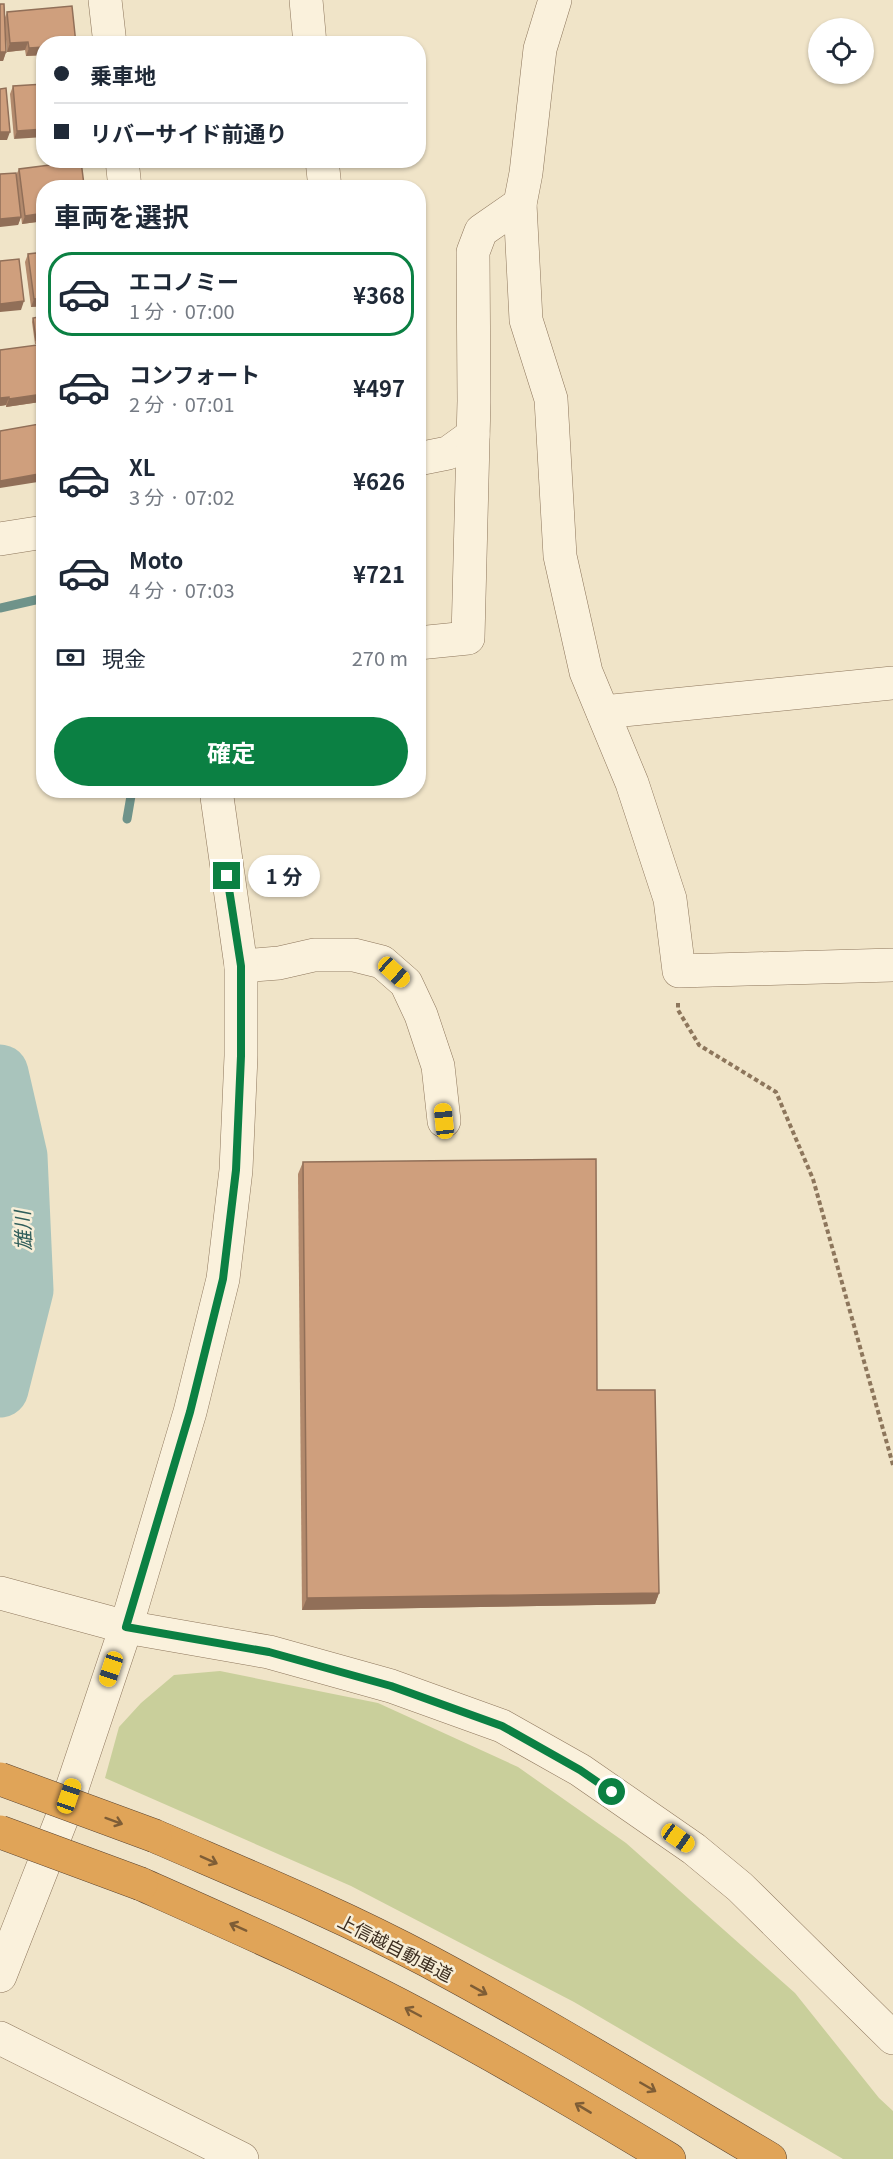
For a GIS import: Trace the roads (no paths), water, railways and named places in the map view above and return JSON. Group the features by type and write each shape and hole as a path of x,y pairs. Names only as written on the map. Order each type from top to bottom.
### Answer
{"highway":[{"name":"上信越自動車道","path":"0,1779 155,1836 427,1960 770,2159"},
{"path":"0,1832 141,1884 287,1949 412,2011 538,2081 669,2159"}],"street":[{"path":"105,0 109,36"},
{"path":"306,0 309,36"},
{"path":"555,0 540,50 526,173 520,204 526,320 551,399 560,556 586,672 632,783 670,899 679,971 893,965"},
{"path":"426,642 468,638 473,435 473,252 481,231 520,204"},
{"path":"426,457 448,453 473,435"},
{"path":"0,539 36,532"},
{"path":"603,712 893,683"},
{"path":"0,1976 62,1818 126,1627 190,1412 223,1279 236,1170 241,1056 238,953 217,798"},
{"path":"238,953 279,963 314,955 354,955 382,962 406,983 421,1015 438,1066 444,1121"},
{"path":"0,1593 126,1627 269,1652 391,1686 502,1726 580,1770 694,1849 740,1887 893,2038"},
{"path":"0,2038 242,2159"}],"waterway":[{"path":"0,608 36,600"},
{"path":"127,819 131,798"},
{"name":"雄川","path":"0,1073 19,1156 25,1290 0,1389"}]}
